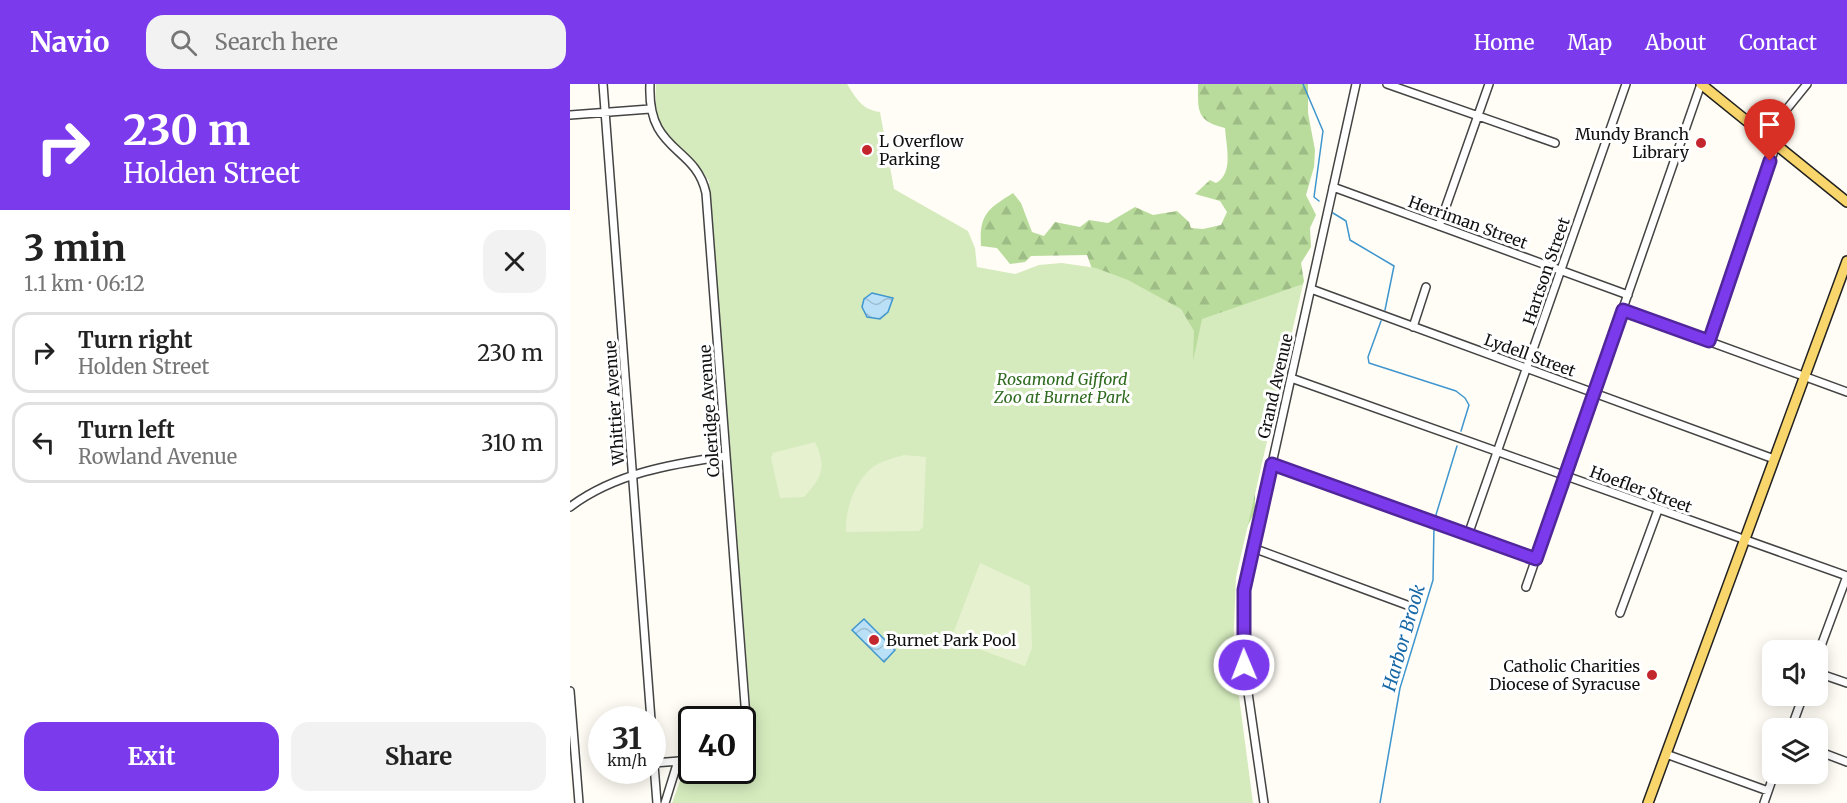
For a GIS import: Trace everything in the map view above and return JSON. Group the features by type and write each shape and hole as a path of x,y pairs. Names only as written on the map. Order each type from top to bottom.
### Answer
{"main road":[{"path":"1701,84 1847,202"},
{"path":"1648,803 1847,261"}],"street":[{"name":"Whittier Avenue","path":"603,84 650,706"},
{"name":"Coleridge Avenue","path":"650,84 650,108 659,134 697,171 706,193 745,706"},
{"name":"Grand Avenue","path":"1264,803 1244,665 1244,590 1356,84"},
{"path":"1387,84 1555,143"},
{"path":"1412,92 1413,84"},
{"path":"1439,226 1489,84"},
{"name":"Hartson Street","path":"1468,535 1626,84"},
{"path":"1526,587 1701,84"},
{"path":"1765,136 1807,84"},
{"path":"570,115 650,108"},
{"path":"1709,341 1776,145"},
{"name":"Herriman Street","path":"1333,187 1628,295"},
{"path":"1413,327 1426,287"},
{"name":"Lydell Street","path":"1311,289 1774,459"},
{"path":"1623,310 1847,392"},
{"name":"Hoefler Street","path":"1291,378 1847,576"},
{"path":"570,507 586,496 633,475 726,456"},
{"path":"1272,464 1536,559"},
{"path":"1620,613 1658,510"},
{"path":"1253,548 1415,608"},
{"path":"1824,640 1844,596 1847,576"},
{"path":"1828,676 1847,683"},
{"path":"570,691 579,803"},
{"path":"1666,754 1768,790"},
{"path":"1828,755 1847,762"},
{"path":"665,803 678,761 666,762"},
{"path":"656,784 657,803"},
{"path":"1764,803 1770,784"}],"green space":[{"name":"Rosamond Gifford Zoo at Burnet Park","path":"656,84 847,84 864,106 880,112 894,189 968,231 975,248 977,267 1015,274 1039,265 1062,263 1096,268 1128,280 1181,309 1194,331 1193,361 1202,319 1303,284 1236,577 1233,651 1253,803 672,803 679,784 756,784 756,706 750,706 709,181 689,156 664,132 656,105"},
{"path":"1198,84 1308,84 1308,113 1315,150 1314,167 1306,195 1316,215 1310,228 1311,247 1301,263 1304,281 1294,309 1255,492 1255,512 1239,542 1100,291 1087,255 1031,256 1025,262 1010,264 997,248 981,246 982,226 987,214 991,208 1013,193 1021,203 1032,232 1044,236 1055,222 1080,227 1089,220 1108,223 1135,207 1153,215 1177,211 1189,222 1191,228 1203,229 1221,225 1227,212 1220,201 1195,194 1210,180 1216,183 1222,179 1228,158 1225,128 1204,118 1199,108"},
{"path":"815,442 822,466 819,478 804,497 780,498 771,458 773,453"},
{"path":"904,455 926,457 923,527 919,531 846,532 847,515 852,497 866,473 876,465"},
{"path":"980,563 1030,586 1032,648 1025,666 957,641 953,634"}],"water":[{"path":"872,293 893,298 888,312 880,319 867,317 862,307 864,299"},
{"name":"Burnet Park Pool","path":"864,619 895,650 884,662 852,630"}],"waterway":[{"name":"Harbor Brook","path":"1303,84 1323,131 1314,197 1319,201"},
{"name":"Harbor Brook","path":"1333,213 1346,221 1350,240 1394,266 1385,310"},
{"name":"Harbor Brook","path":"1381,321 1368,357 1369,363 1456,391 1465,398 1469,405 1461,431"},
{"name":"Harbor Brook","path":"1435,518 1457,446"},
{"name":"Harbor Brook","path":"1380,803 1400,688 1433,580 1434,526"}],"place":[{"name":"Mundy Branch Library","path":"1701,143"},
{"name":"L Overflow Parking","path":"867,150"},
{"name":"Burnet Park Pool","path":"874,640"},
{"name":"Catholic Charities Diocese of Syracuse","path":"1652,675"}],"route":[{"path":"1244,665 1244,590 1272,464 1536,559 1623,310 1709,341 1770,161"}]}
